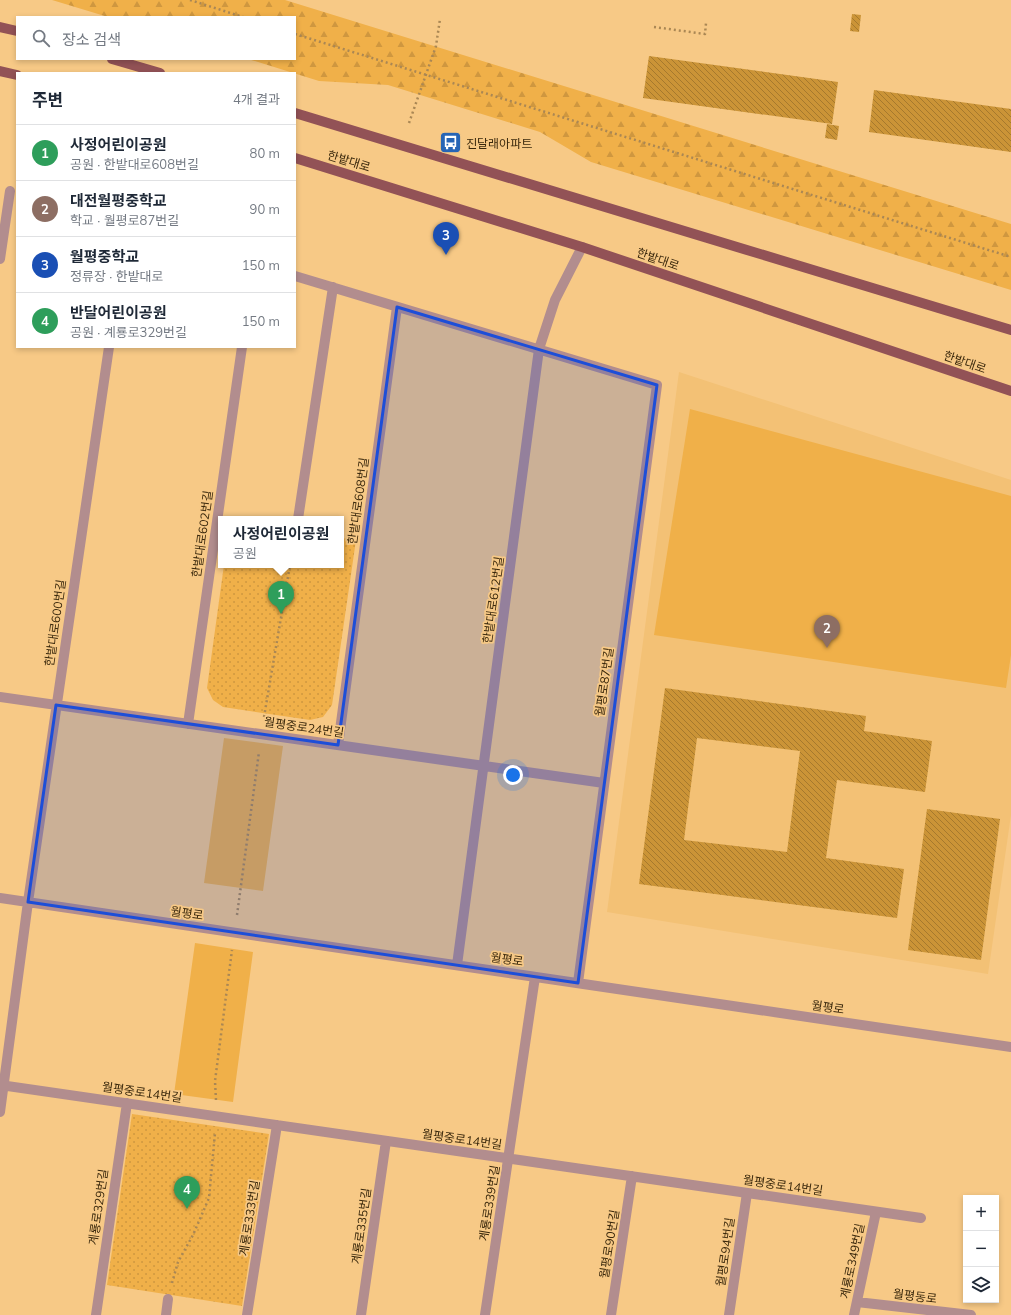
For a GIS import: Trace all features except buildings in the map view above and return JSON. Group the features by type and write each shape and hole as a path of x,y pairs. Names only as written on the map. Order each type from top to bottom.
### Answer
{"main road":[{"path":"0,26 16,32"},
{"path":"115,60 157,72"},
{"path":"0,70 16,76"},
{"path":"296,113 1011,330"},
{"name":"한밭대로","path":"296,158 582,247 1011,391"}],"street":[{"path":"0,188 14,192 0,259"},
{"name":"한밭대로612번길","path":"458,965 539,349 554,300 582,247"},
{"path":"296,276 539,349"},
{"path":"298,516 333,287"},
{"name":"한밭대로608번길","path":"338,745 397,307"},
{"name":"한밭대로600번길","path":"0,1112 2,1085 56,705 109,348"},
{"name":"한밭대로602번길","path":"188,724 242,348"},
{"name":"월평로87번길","path":"539,349 657,385 578,983"},
{"name":"월평중로24번길","path":"0,697 604,783"},
{"name":"월평로","path":"0,898 1011,1047"},
{"name":"계룡로339번길","path":"485,1315 535,977"},
{"name":"월평중로14번길","path":"2,1085 921,1218"},
{"name":"계룡로329번길","path":"96,1315 127,1103"},
{"name":"계룡로333번길","path":"247,1315 278,1125"},
{"name":"계룡로335번길","path":"361,1315 386,1141"},
{"name":"월평로90번길","path":"611,1315 632,1176"},
{"name":"월평로94번길","path":"730,1315 746,1193"},
{"name":"계룡로349번길","path":"854,1315 876,1212"},
{"path":"166,1315 168,1299"},
{"name":"월평동로","path":"857,1302 971,1315"}],"path":[{"path":"190,0 240,16"},
{"path":"410,123 436,46 440,19"},
{"path":"654,27 705,34 706,23"},
{"path":"296,34 426,76 1011,256"}],"highlighted area":[{"path":"397,307 657,385 578,983 28,902 56,705 338,745"}],"shaded area":[{"path":"679,372 1011,480 1011,815 988,974 607,912"}],"green space":[{"path":"52,0 285,0 1011,224 1011,290 591,162 540,132 388,85 319,81 296,74 296,72 290,72 251,60 296,60 296,16 105,16"},
{"path":"690,409 1011,496 1011,655 1006,688 654,635"},
{"path":"344,538 356,540 332,705 323,717 310,720 223,707 213,700 207,688 224,568 344,568"},
{"path":"224,738 283,746 263,891 204,883"},
{"path":"195,943 253,952 233,1102 174,1094"},
{"path":"132,1114 269,1134 242,1306 107,1285"}],"place":[{"name":"진달래아파트","path":"451,143"},
{"name":"월평중학교","path":"446,255"},
{"name":"사정어린이공원","path":"281,614"},
{"name":"대전월평중학교","path":"827,648"},
{"name":"반달어린이공원","path":"187,1209"}]}
